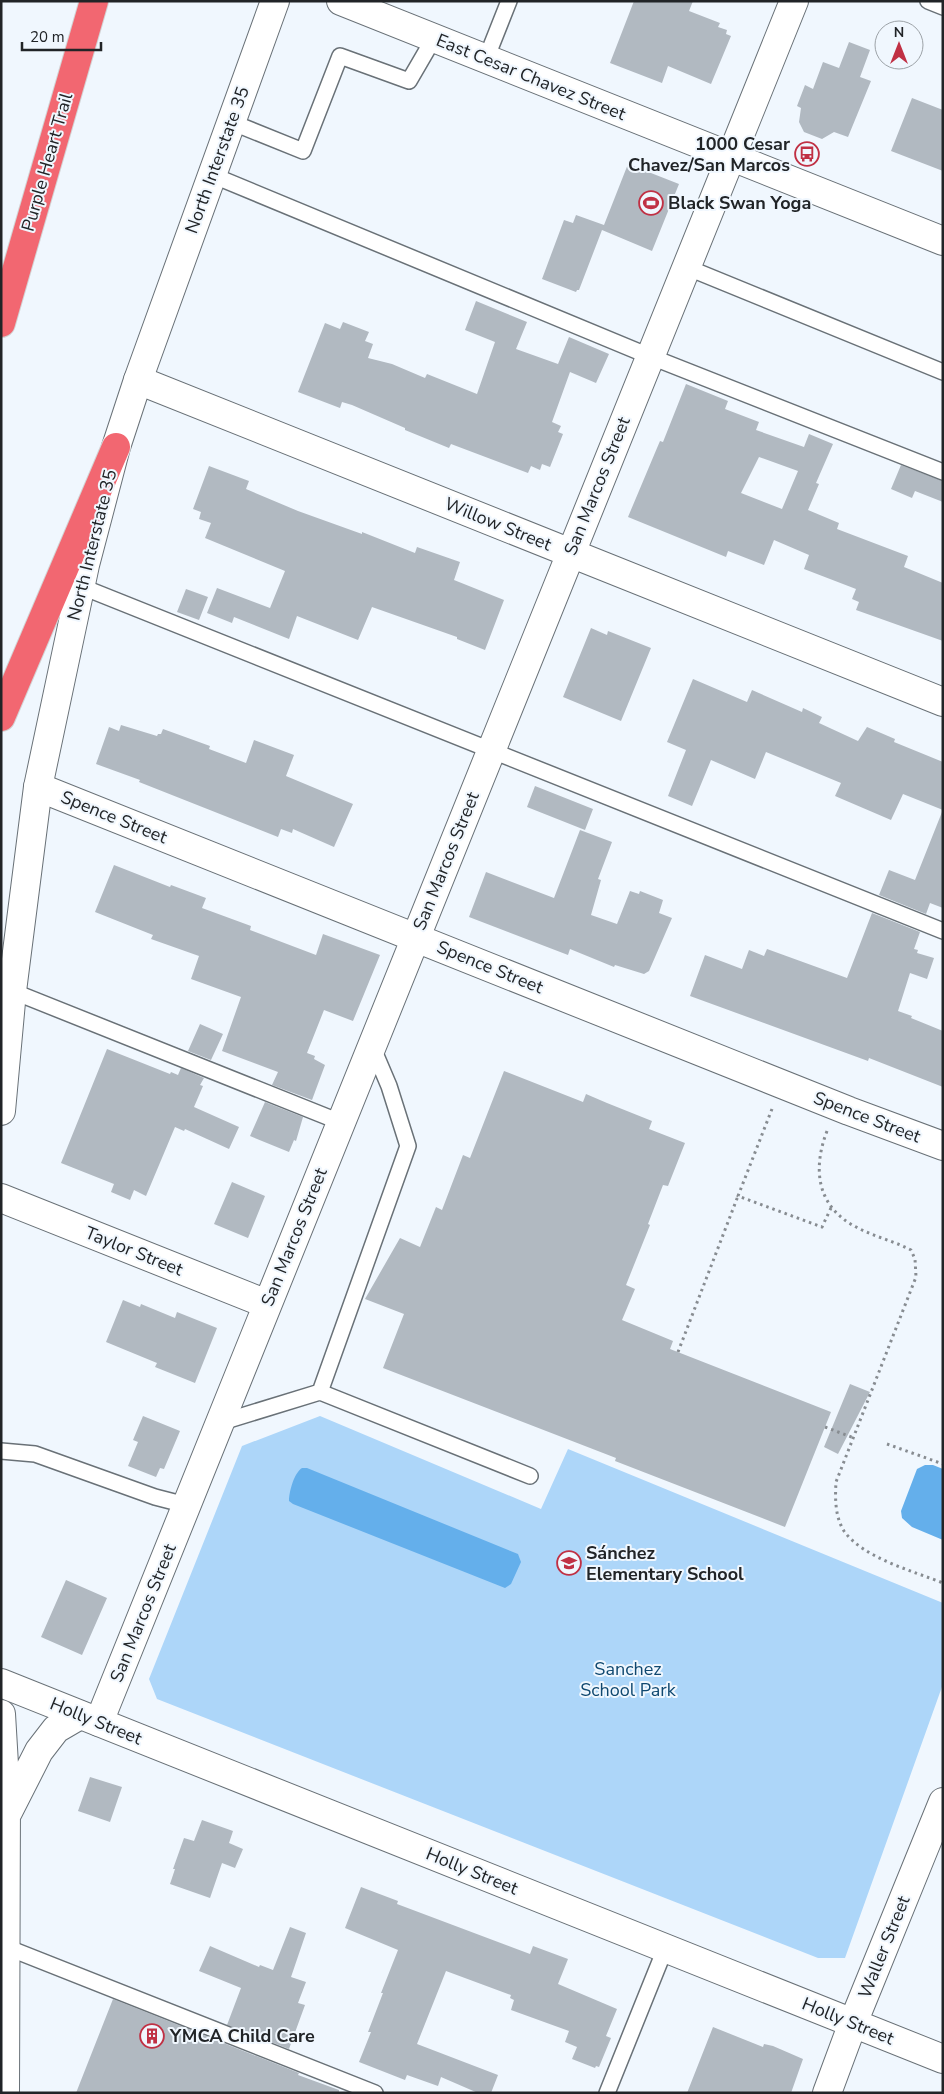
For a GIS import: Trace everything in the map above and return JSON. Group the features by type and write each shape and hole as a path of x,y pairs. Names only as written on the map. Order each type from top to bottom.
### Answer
{"highway":[{"name":"Purple Heart Trail","path":"1,323 92,6"},
{"path":"1,717 116,447"}],"street":[{"name":"North Interstate 35","path":"1,1111 12,991 38,787 80,586 116,447 138,380 275,1"},
{"name":"San Marcos Street","path":"90,1718 186,1505 794,1"},
{"name":"East Cesar Chavez Street","path":"354,4 434,38 943,242"},
{"name":"Willow Street","path":"138,380 943,702"},
{"name":"Spence Street","path":"38,787 832,1104 943,1146"},
{"name":"Taylor Street","path":"1,1198 267,1304"},
{"name":"Holly Street","path":"1,1683 943,2059"},
{"path":"1,1714 6,1815 6,1947 3,2068 5,2093"},
{"path":"6,1815 39,1751 56,1729 90,1718"},
{"name":"Waller Street","path":"827,2093 853,2023 940,1819"}],"lane":[{"path":"486,59 509,1"},
{"path":"928,1 943,7"},
{"path":"231,122 302,150 340,56 409,81 434,38"},
{"path":"212,175 649,356 943,472"},
{"path":"686,267 943,372"},
{"path":"80,586 943,931"},
{"path":"12,991 340,1122"},
{"path":"320,1392 408,1146 389,1086 372,1045"},
{"path":"219,1423 320,1392 530,1476"},
{"path":"1,1451 34,1454 155,1497 186,1505"},
{"path":"6,1947 375,2093"},
{"path":"607,2093 665,1948"}],"path":[{"path":"678,1352 772,1108"},
{"path":"827,1130 822,1144 818,1175 824,1195 831,1208 843,1220 859,1229 911,1250 917,1267 916,1277 836,1482 834,1499 844,1530 859,1546 875,1556 943,1583"},
{"path":"738,1196 822,1227 831,1208"},
{"path":"825,1427 854,1438"},
{"path":"887,1444 943,1464"}],"green space":[{"name":"Sanchez School Park","path":"320,1416 541,1509 568,1449 943,1603 943,1684 845,1958 818,1958 157,1699 149,1679 242,1446"}],"water":[{"path":"925,1465 933,1465 943,1469 943,1540 912,1527 902,1518 901,1511 917,1469"},
{"path":"302,1468 307,1468 518,1554 521,1562 511,1584 505,1588 293,1504 289,1501 291,1488 294,1478"}],"building":[{"path":"634,1 693,1 689,11 720,23 718,27 727,30 726,34 731,36 711,84 668,66 662,83 610,63"},
{"path":"849,42 870,50 860,77 871,81 848,137 834,132 822,139 804,132 799,122 801,108 797,106 805,85 813,89 823,62 839,68"},
{"path":"912,98 943,110 943,171 891,151"},
{"path":"628,164 679,184 652,251 602,230 579,290 576,292 542,279 564,220 573,223 576,215 604,225"},
{"path":"476,301 527,322 516,349 558,364 569,337 609,354 596,383 570,372 552,422 561,426 558,432 563,434 550,467 542,464 540,470 531,466 528,473 451,444 449,448 352,405 342,402 340,408 298,392 325,323 340,329 343,322 369,332 365,341 373,344 368,358 392,364 425,378 427,374 477,394 495,342 465,330"},
{"path":"686,384 728,401 725,409 759,422 756,430 804,447 809,434 833,444 816,483 819,484 808,510 839,523 837,529 908,556 904,567 943,583 943,641 856,610 859,602 852,599 856,589 804,569 809,555 774,540 764,565 728,551 726,557 628,517 660,441 663,442","holes":["759,457 798,471 782,509 741,493"]},
{"path":"901,465 943,481 943,502 915,491 912,498 891,489"},
{"path":"209,466 249,481 246,489 298,511 362,534 362,532 415,553 417,547 460,562 454,580 504,600 485,650 457,639 457,637 372,607 358,640 297,616 289,639 234,617 232,623 207,613 217,588 270,608 285,571 205,538 211,523 199,519 201,512 193,509"},
{"path":"186,589 208,597 199,620 177,612"},
{"path":"591,628 607,635 608,631 651,648 621,721 563,697"},
{"path":"693,679 747,702 752,690 802,712 803,708 822,717 819,723 858,741 867,727 895,739 894,742 943,762 943,810 903,794 891,820 835,796 841,783 766,752 755,779 711,760 692,806 668,796 686,750 667,742"},
{"path":"121,725 157,736 161,734 163,729 210,746 209,749 246,763 254,740 294,755 286,776 353,804 334,847 293,829 292,833 281,829 278,837 139,782 140,780 96,764 109,727 119,731"},
{"path":"535,786 593,809 585,830 527,807"},
{"path":"942,812 943,908 930,903 926,914 879,895 889,870 915,880"},
{"path":"580,830 612,842 598,879 601,880 591,915 617,924 630,891 639,894 640,891 663,900 659,913 672,918 649,971 644,974 615,965 614,967 570,949 568,955 469,917 486,872 554,898"},
{"path":"114,865 170,887 171,885 206,898 202,908 251,926 250,930 316,955 323,934 380,955 353,1021 324,1010 307,1053 315,1056 314,1059 325,1065 312,1100 272,1085 278,1072 222,1051 241,997 191,979 199,956 151,939 153,935 95,912"},
{"path":"872,913 920,932 914,949 918,950 917,953 934,958 927,979 910,973 898,1011 943,1031 943,1087 869,1058 868,1061 690,996 705,955 742,969 749,950 764,956 767,949 847,978"},
{"path":"200,1024 223,1034 211,1060 188,1051"},
{"path":"107,1049 170,1074 171,1072 178,1075 181,1068 204,1078 200,1085 203,1086 194,1107 239,1127 229,1149 185,1129 184,1131 175,1127 146,1196 134,1190 130,1200 111,1192 114,1184 61,1163"},
{"path":"504,1071 583,1102 586,1094 652,1121 649,1129 685,1143 668,1186 663,1185 648,1224 650,1225 626,1285 635,1289 622,1320 673,1341 670,1349 831,1412 785,1527 615,1461 616,1458 383,1368 404,1314 365,1299 400,1238 420,1247 436,1207 442,1210 463,1155 470,1158"},
{"path":"265,1102 303,1117 296,1141 294,1140 289,1152 250,1136"},
{"path":"232,1182 265,1196 248,1238 214,1224"},
{"path":"123,1300 140,1307 141,1304 175,1318 177,1312 217,1328 195,1383 155,1367 157,1363 106,1342"},
{"path":"850,1384 870,1392 838,1454 824,1447"},
{"path":"143,1416 180,1431 164,1469 160,1468 156,1477 128,1466 138,1442 133,1440"},
{"path":"66,1580 107,1598 82,1655 41,1637"},
{"path":"90,1777 122,1787 110,1822 78,1811"},
{"path":"202,1820 233,1831 229,1843 243,1849 235,1868 222,1863 210,1898 170,1884 184,1838 194,1841"},
{"path":"361,1887 398,1901 397,1904 530,1954 533,1946 568,1959 558,1984 617,2009 606,2036 611,2038 599,2067 596,2066 595,2068 572,2059 577,2047 565,2042 569,2031 511,2010 514,2000 510,1998 511,1995 446,1971 417,2044 498,2075 491,2093 478,2093 441,2077 438,2086 407,2075 405,2080 359,2062 371,2032 368,2032 383,1993 381,1993 398,1950 345,1928"},
{"path":"290,1927 306,1933 291,1977 306,1982 298,2003 305,2005 289,2049 227,2025 241,1988 199,1971 210,1946 259,1967 260,1965 273,1970"},
{"name":"YMCA Child Care","path":"113,1999 299,2073 298,2075 339,2090 339,2093 76,2093"},
{"path":"713,2027 763,2047 764,2044 773,2046 803,2059 791,2093 687,2093"}],"place":[{"name":"1000 Cesar Chavez/San Marcos","path":"807,154"},
{"name":"Black Swan Yoga","path":"651,203"},
{"name":"Sánchez Elementary School","path":"569,1563"},
{"name":"YMCA Child Care","path":"152,2036"}]}
